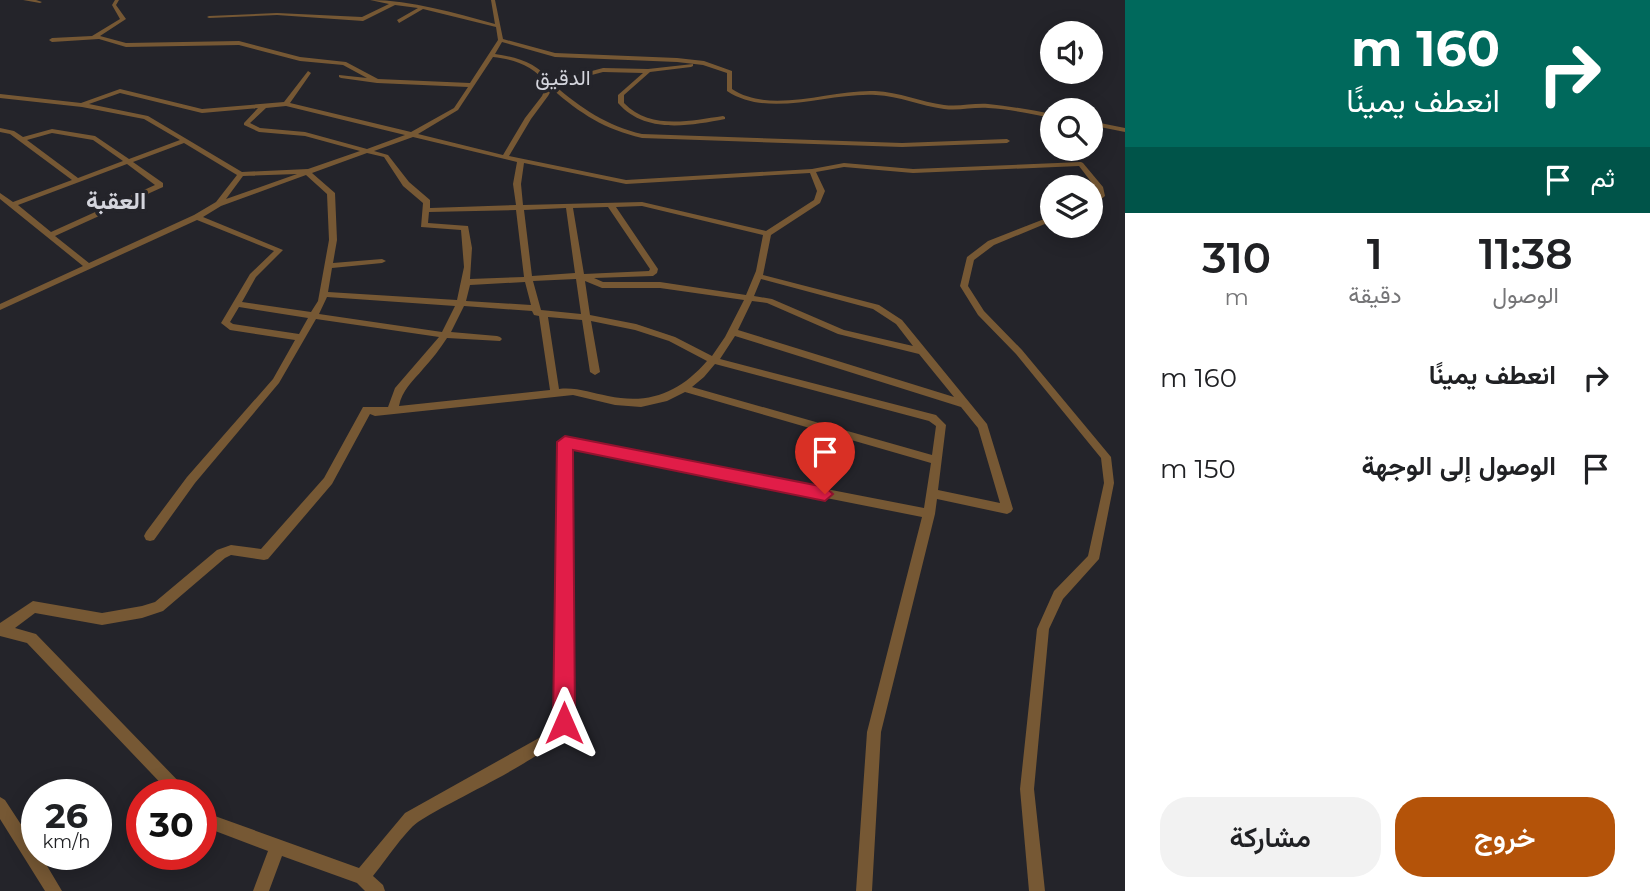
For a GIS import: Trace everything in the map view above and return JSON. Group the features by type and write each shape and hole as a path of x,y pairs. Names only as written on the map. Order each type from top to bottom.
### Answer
{"street":[{"path":"25,0 40,2"},
{"path":"94,37 122,19 114,5 117,0"},
{"path":"372,0 450,13 497,26"},
{"path":"0,307 197,217 218,204 411,135 456,109 501,40 493,0"},
{"path":"209,17 277,14 363,19 393,4"},
{"path":"450,4 450,13"},
{"path":"399,20 422,8"},
{"path":"52,40 94,37 126,45 256,45 300,59 344,64 377,81"},
{"path":"501,40 564,56 704,63 730,72 729,90 734,95 756,100 816,99 881,92 899,94 943,107 985,106 1040,114"},
{"path":"492,55 523,62 546,77 550,84 592,120 642,136 902,145 1007,141"},
{"path":"550,84 603,70 649,71 704,63"},
{"path":"649,71 621,95 621,103 627,112 644,119 683,123 723,118"},
{"path":"286,104 309,73"},
{"path":"341,76 377,81 471,85"},
{"path":"505,157 517,142 531,114 544,100 550,84"},
{"path":"82,105 120,91 186,109 286,104 505,157 637,182 812,171 844,165 913,171 1081,164 1090,175"},
{"path":"3,97 82,105 146,117 241,174 306,172 331,193 333,240 324,294 276,381 191,480 150,536"},
{"path":"265,105 246,124 259,130 305,134 369,149 386,156 406,184 427,202 424,225 465,228 470,253 468,282 461,303 445,335 393,396 393,410"},
{"path":"1103,126 1125,130"},
{"path":"0,130 12,132 77,180"},
{"path":"22,139 52,131 95,138 125,162 160,184 50,235"},
{"path":"12,205 186,140"},
{"path":"521,160 517,184 528,277 555,393"},
{"path":"1,630 33,607 102,619 142,612 159,607 221,554 231,550 264,555 328,481 363,414 368,410 393,410 573,391 599,400 642,403 682,388 715,361 733,332 758,276 767,234 817,201 821,191 812,171"},
{"path":"218,204 241,174"},
{"path":"0,195 88,266"},
{"path":"468,282 653,273 654,269 610,204"},
{"path":"427,210 642,204 767,234"},
{"path":"569,206 595,372"},
{"path":"197,217 279,250 253,276 225,323 230,327 299,337"},
{"path":"1037,891 1027,789 1043,629 1058,594 1093,559 1109,483 1105,457 1019,352 981,313 964,286 970,259 991,243 1040,223"},
{"path":"328,266 382,261"},
{"path":"578,275 602,285 660,285 747,300 769,301 841,332 921,351"},
{"path":"758,276 876,307 899,322 983,427 1007,509 932,493"},
{"path":"324,294 461,303 587,317 648,331 715,361 932,418 941,425 929,514 874,732 864,891"},
{"path":"235,304 313,313 445,335 497,339"},
{"path":"733,332 964,404"},
{"path":"682,388 936,460"},
{"path":"362,877 410,818 544,743 564,723 565,442 929,514"},
{"path":"1,630 31,638 167,779"},
{"path":"0,805 54,891"},
{"path":"217,825 362,877 377,891"},
{"path":"261,891 277,847"}],"district":[{"name":"الدقيق","path":"563,77"},
{"name":"العقبة","path":"116,200"}],"route":[{"path":"564,723 565,442 825,494"}]}
